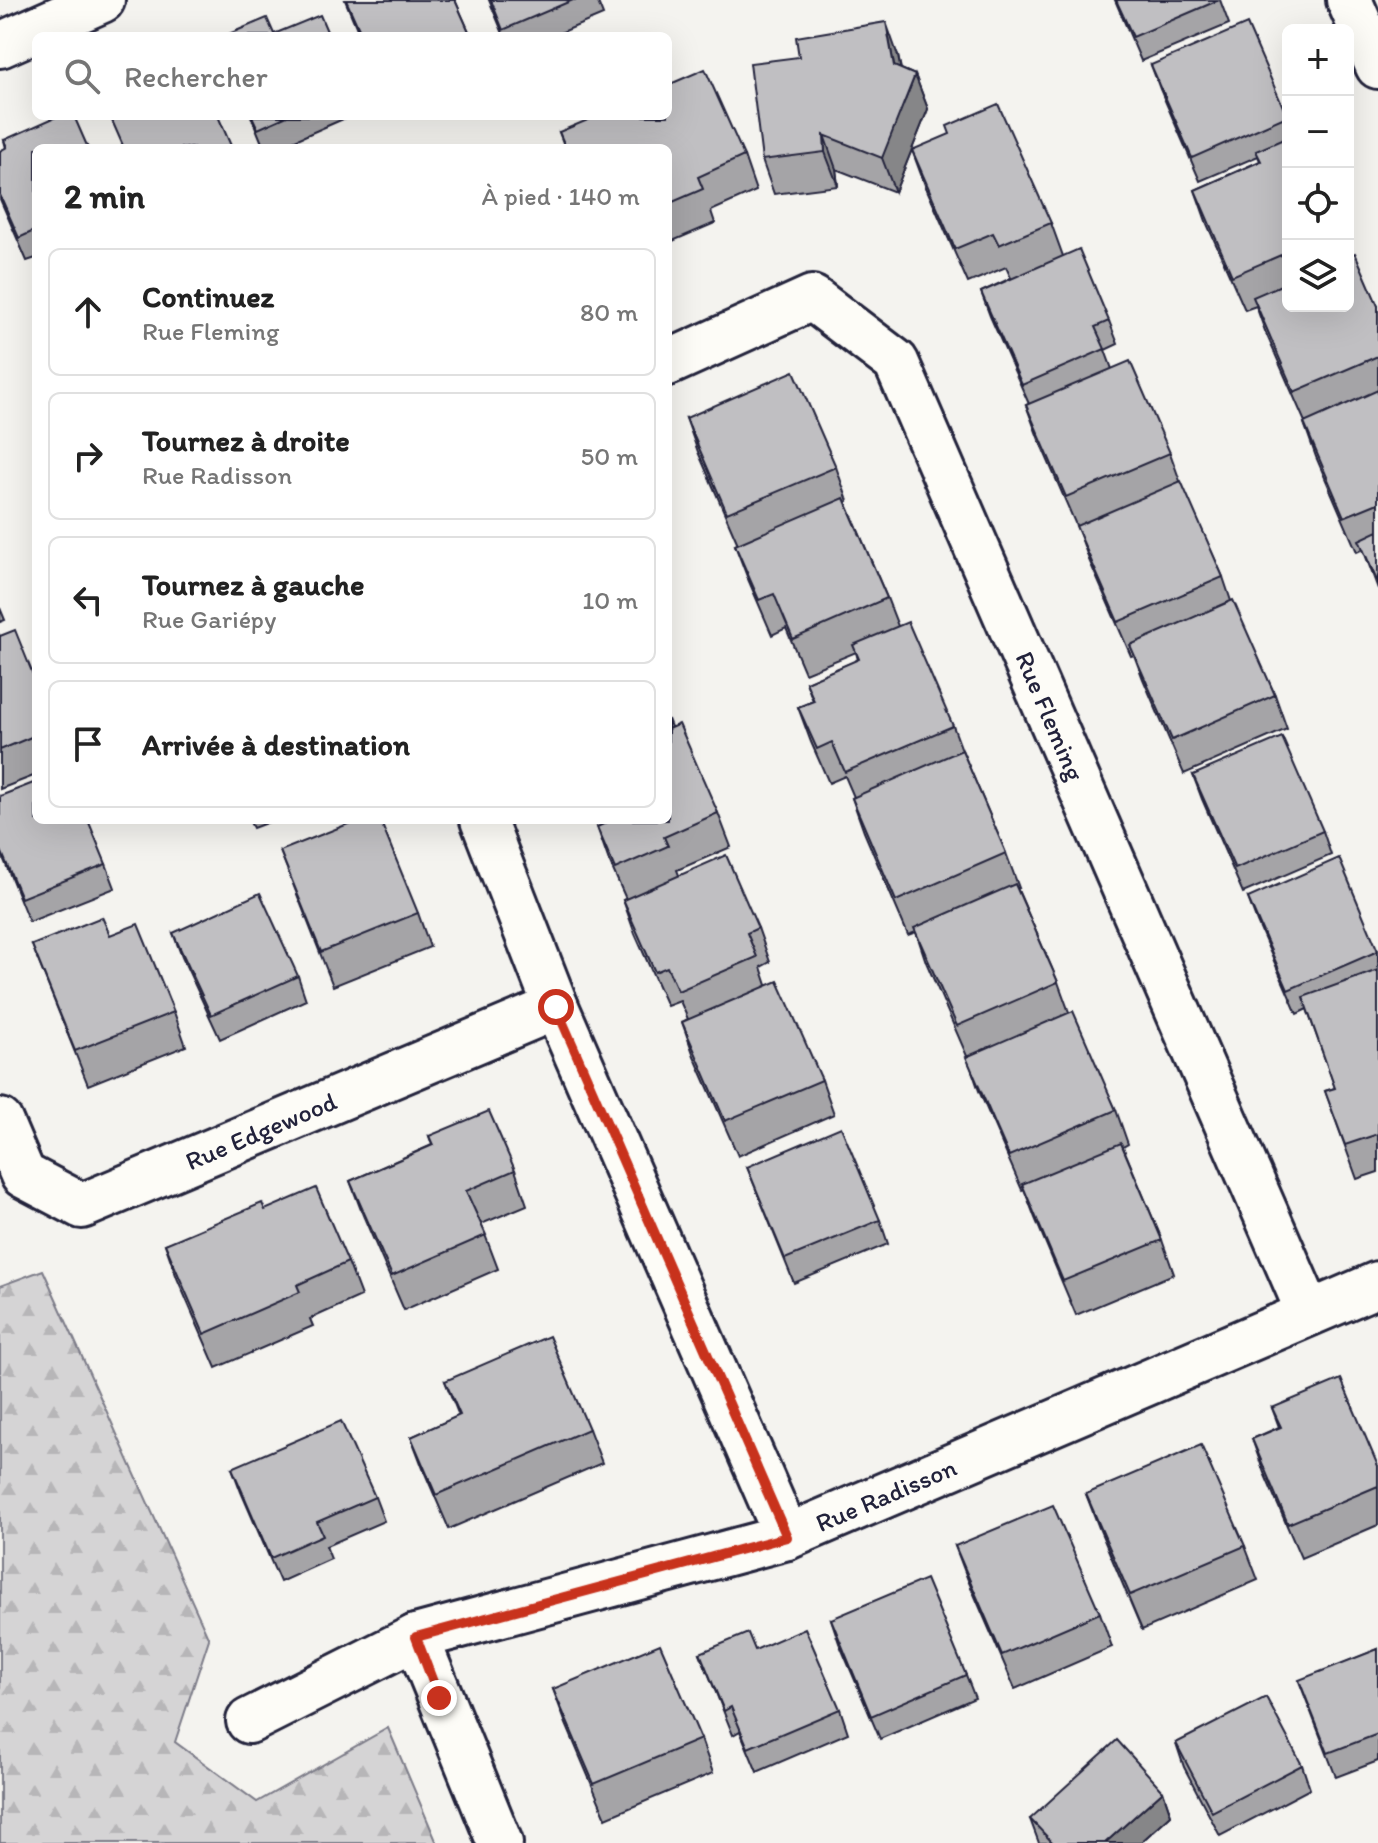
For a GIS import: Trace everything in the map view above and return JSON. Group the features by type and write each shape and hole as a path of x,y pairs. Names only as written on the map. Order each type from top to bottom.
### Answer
{"street":[{"path":"0,45 102,0"},
{"path":"1349,0 1378,66"},
{"name":"Rue Fleming","path":"672,361 812,298 896,362 1309,1313"},
{"path":"485,824 556,1007 787,1537"},
{"name":"Rue Edgewood","path":"0,1121 23,1175 82,1206 556,1007"},
{"name":"Rue Radisson","path":"249,1721 416,1637 787,1537 1378,1284"},
{"path":"416,1637 500,1843"}],"green space":[{"path":"43,1270 209,1639 175,1742 257,1802 388,1728 437,1843 0,1843 0,1286"}],"building":[{"path":"346,0 455,0 469,32 360,32"},
{"path":"491,0 573,0 503,30"},
{"path":"1116,0 1219,0 1133,37"},
{"path":"320,15 327,32 279,32"},
{"path":"267,18 273,32 234,32"},
{"path":"886,22 894,66 915,75 882,158 824,135 825,152 762,160 750,63 799,57 796,37"},
{"path":"1247,24 1282,104 1282,118 1192,158 1151,65"},
{"path":"705,69 744,156 698,177 703,189 672,202 672,144 564,144 559,132 588,120 672,120 672,83"},
{"path":"998,104 1051,223 999,245 993,233 955,249 912,150 950,134 947,126"},
{"path":"49,120 76,120 86,144 32,144 32,232 19,238 0,195 0,151 7,147 4,140"},
{"path":"112,120 220,120 230,144 122,144"},
{"path":"254,120 278,120 258,129"},
{"path":"1282,140 1282,255 1232,276 1195,190 1261,161 1256,151"},
{"path":"1079,249 1109,321 1095,327 1105,349 1022,385 981,292"},
{"path":"1354,253 1378,306 1378,356 1294,392 1253,297 1282,285 1282,312 1354,312"},
{"path":"1130,361 1170,453 1066,497 1026,405"},
{"path":"794,371 836,467 727,513 686,418"},
{"path":"1378,390 1378,503 1344,517 1304,423"},
{"path":"1181,481 1223,577 1118,622 1076,526"},
{"path":"844,498 887,598 793,639 774,594 759,600 735,545"},
{"path":"1378,531 1378,583 1359,540"},
{"path":"1233,600 1275,695 1172,740 1130,645"},
{"path":"908,622 953,726 845,772 832,742 817,749 798,707 814,701 806,682 859,659 853,645"},
{"path":"15,630 32,672 32,737 0,750 0,636"},
{"path":"679,724 718,813 664,837 668,846 615,869 597,827 604,824 672,824 672,727"},
{"path":"1282,737 1323,831 1235,869 1193,775"},
{"path":"962,750 1006,853 896,901 852,798"},
{"path":"32,784 32,824 90,824 106,864 21,898 0,848 0,796"},
{"path":"348,824 382,824 418,913 321,952 280,851"},
{"path":"726,855 758,928 747,933 757,957 678,991 667,967 655,972 623,900"},
{"path":"1339,858 1378,951 1288,990 1248,898"},
{"path":"1015,884 1058,982 957,1026 914,928"},
{"path":"260,893 298,976 211,1015 173,933"},
{"path":"102,917 110,935 138,924 174,1012 75,1051 32,945"},
{"path":"1378,970 1378,1134 1345,1145 1325,1091 1335,1088 1303,997"},
{"path":"778,981 822,1080 725,1121 682,1022"},
{"path":"1073,1011 1116,1110 1009,1156 966,1057"},
{"path":"489,1111 515,1170 466,1191 486,1235 392,1276 350,1181 433,1145 429,1136"},
{"path":"841,1127 880,1220 785,1259 747,1167"},
{"path":"1121,1143 1162,1240 1063,1281 1022,1184"},
{"path":"316,1188 348,1262 297,1285 300,1292 204,1334 165,1244 262,1203 265,1210"},
{"path":"549,1336 589,1429 436,1495 411,1437 460,1415 445,1381"},
{"path":"1341,1379 1378,1466 1378,1486 1288,1524 1252,1439 1281,1427 1272,1408"},
{"path":"341,1421 375,1497 317,1522 323,1535 271,1558 232,1468"},
{"path":"1201,1445 1245,1546 1130,1595 1086,1494"},
{"path":"1053,1505 1100,1613 1002,1655 955,1546"},
{"path":"926,1579 966,1675 871,1716 831,1619"},
{"path":"805,1628 840,1709 748,1748 731,1707 724,1711 700,1653 748,1633 755,1650"},
{"path":"660,1644 701,1739 594,1784 553,1689"},
{"path":"1378,1649 1378,1734 1328,1753 1299,1680"},
{"path":"1266,1697 1302,1765 1212,1812 1176,1743"},
{"path":"1117,1740 1163,1791 1105,1843 1053,1843 1030,1819"}],"route":[{"path":"439,1698 416,1637 787,1537 556,1007"}]}
